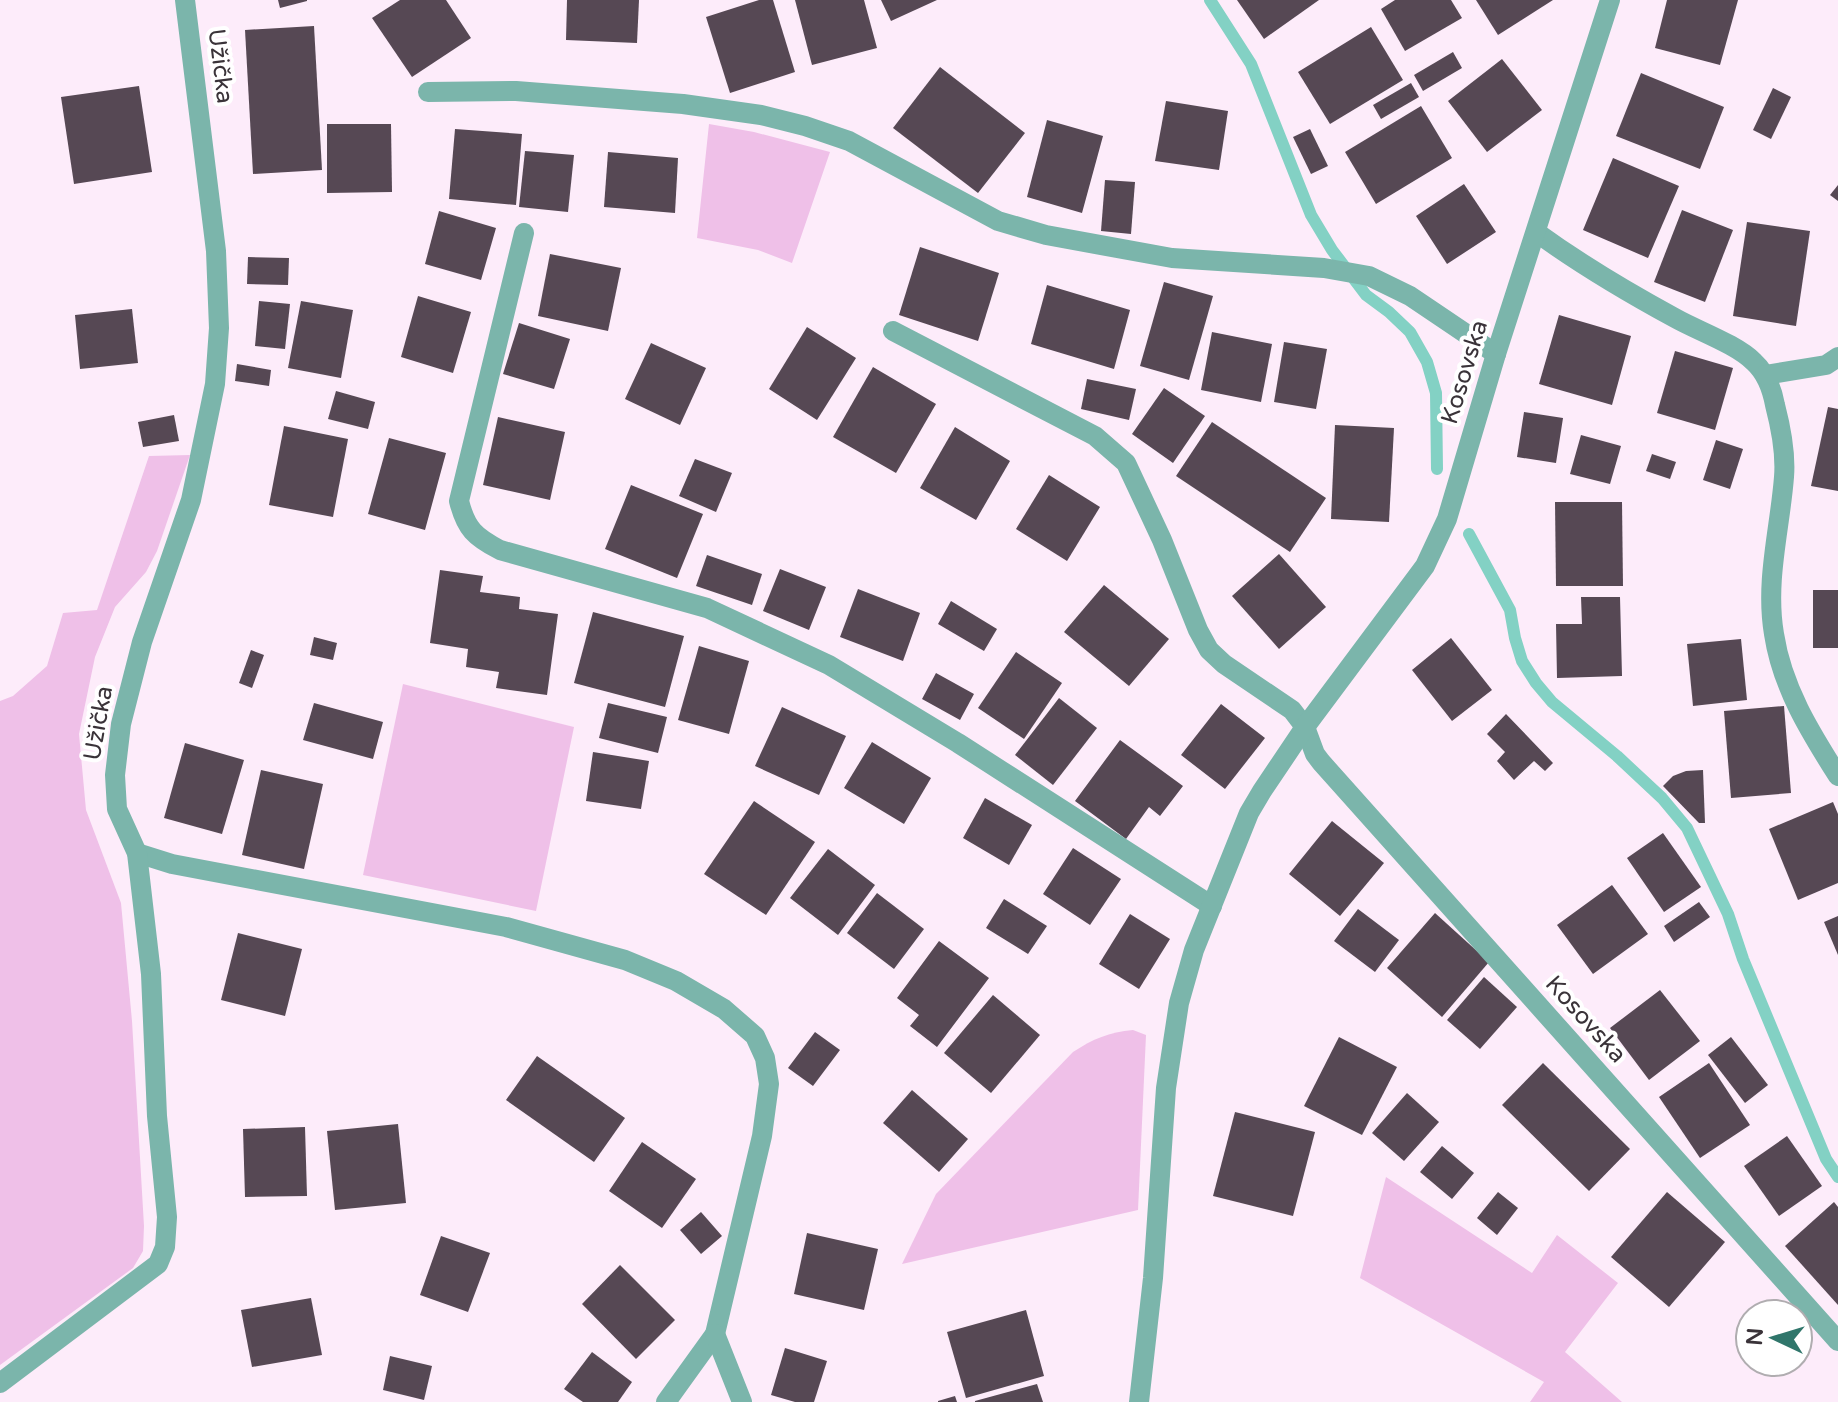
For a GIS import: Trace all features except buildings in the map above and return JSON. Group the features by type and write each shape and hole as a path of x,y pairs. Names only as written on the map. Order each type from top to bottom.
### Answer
{"street":[{"name":"Užička","path":"0,1383 158,1264 165,1247 167,1217 157,1116 151,974 137,853 117,809 117,746 142,642 191,500 215,384 219,328 210,186 185,0"},
{"name":"Kosovska","path":"1139,1402 1153,1278 1166,1088 1179,1003 1194,950 1249,813 1305,727 1425,566 1436,545 1447,519 1496,354 1610,0"},
{"path":"428,92 516,91 683,104 761,115 849,141 998,221 1046,235 1172,258 1324,268 1369,276 1410,296 1496,354"},
{"path":"1536,232 1626,292 1744,354 1765,375 1783,436 1785,474 1773,556 1771,608 1774,636 1791,695 1838,776"},
{"path":"524,233 459,501 463,520 474,534 500,550 707,608 829,665 958,743 1212,906"},
{"path":"893,331 1095,436 1126,463 1209,650 1224,664 1292,710 1305,727"},
{"path":"1765,375 1815,368 1838,357"},
{"name":"Kosovska","path":"1305,727 1321,762 1838,1341"},
{"path":"137,853 172,864 506,927 625,960 676,981 740,1021 755,1036 765,1058 769,1084 762,1136 715,1334 666,1402"},
{"path":"715,1334 742,1402"}],"shaded area":[{"path":"709,124 830,152 792,263 758,250 697,238"},
{"path":"190,455 157,551 146,572 115,607 95,657 79,734 86,810 121,903 132,1021 143,1251 133,1268 0,1365 0,701 13,696 47,666 63,613 97,610 149,456"},
{"path":"403,684 574,727 536,911 363,875"},
{"path":"1133,1030 1146,1035 1138,1210 902,1264 936,1194 1073,1052 1102,1037"},
{"path":"1386,1177 1532,1273 1557,1235 1618,1283 1565,1352 1622,1402 1530,1402 1544,1382 1360,1278"}],"waterway":[{"path":"1210,0 1251,64 1311,215 1332,250 1366,295 1410,332 1427,362 1436,393 1437,469"},
{"path":"1469,534 1510,610 1522,661 1536,683 1552,702 1662,798 1687,828 1728,914 1743,959 1826,1159 1838,1177"}]}
